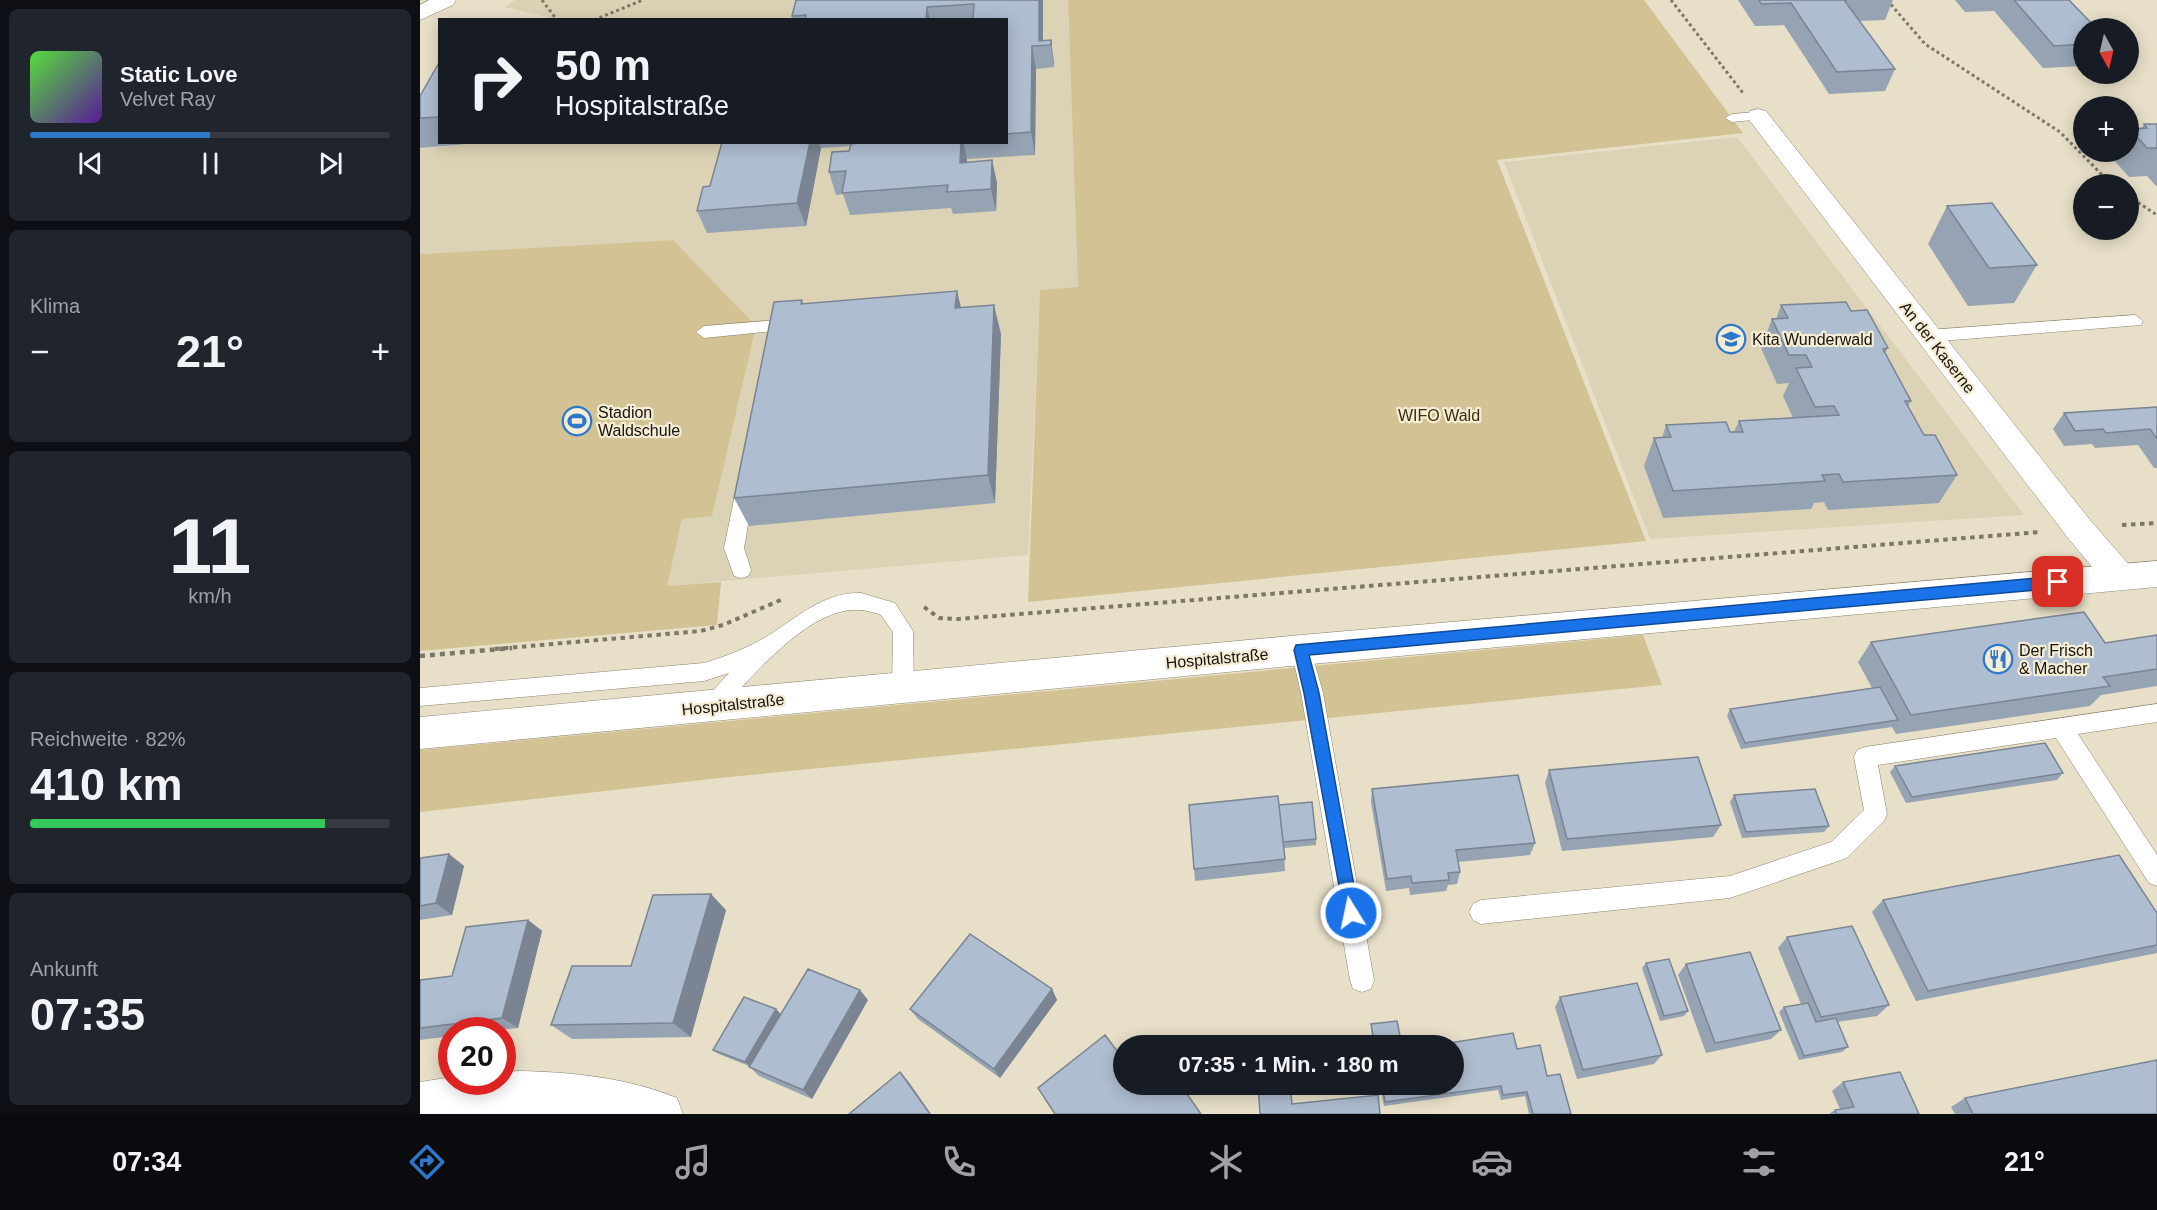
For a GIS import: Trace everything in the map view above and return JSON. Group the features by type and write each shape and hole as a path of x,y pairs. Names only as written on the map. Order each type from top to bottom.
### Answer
{"street":[{"path":"420,14 446,0"},
{"name":"An der Kaserne","path":"1745,117 1929,336 2079,529 2120,577"},
{"name":"Hospitalstraße","path":"420,733 1301,650 2157,574"},
{"path":"420,1104 466,1096 523,1093 593,1101 661,1114"}],"lane":[{"path":"774,348 782,307"},
{"path":"1929,336 2135,321"},
{"path":"704,332 779,326"},
{"path":"741,570 734,548 750,468"},
{"path":"708,707 778,640 816,611 857,601 888,609 903,631 903,688"},
{"path":"420,697 704,672 745,659 778,640"},
{"path":"1301,650 1312,693 1362,980"},
{"path":"1481,912 1730,887 1839,850 1876,814 1865,757 2157,713"},
{"path":"2061,727 2157,874"}],"path":[{"path":"542,0 555,18"},
{"path":"598,18 643,0"},
{"path":"1671,0 1745,117"},
{"path":"1887,0 1925,44 2060,132 2101,174"},
{"path":"2139,203 2157,215"},
{"path":"921,603 932,615 941,619 958,619 2157,523"},
{"path":"420,656 701,631 723,625 791,596"}],"shaded area":[{"path":"515,0 1068,0 1078,288 1040,291 1028,555 666,586 682,519 673,240 420,254 420,149 470,144 1008,144 1008,18 548,18 505,7"},
{"name":"Kita Wunderwald","path":"1737,137 2024,515 1650,539 1504,162"}],"green space":[{"name":"WIFO Wald","path":"1068,0 1644,0 1743,133 1497,160 1646,541 1028,602 1040,290 1078,287"},
{"name":"Stadion Waldschule","path":"673,240 756,326 712,516 682,519 667,586 721,582 717,625 420,651 420,254"},
{"path":"1643,635 1662,685 720,778 420,812 420,750"}],"building":[{"path":"796,0 1039,0 1039,41 1051,40 1051,45 1032,46 1031,132 1008,134 1008,18 973,18 974,4 927,7 926,18 805,18 806,15 792,16"},
{"path":"1759,0 1844,0 1895,69 1837,72 1791,3 1761,4"},
{"path":"2014,0 2069,0 2086,18 2073,18 2073,45 2054,46"},
{"path":"438,64 438,117 420,118 420,96"},
{"path":"2144,124 2157,124 2157,148 2147,148 2139,139 2139,128 2147,128"},
{"path":"721,144 810,144 797,203 697,211 703,187 710,186"},
{"path":"851,144 961,144 960,163 992,160 991,189 947,192 948,185 842,193 846,171 829,172 832,152 849,151"},
{"path":"1992,203 2037,265 1989,268 1947,206"},
{"path":"957,291 955,308 994,305 988,475 734,498 774,302 802,300 801,304"},
{"path":"1846,302 1851,311 1867,310 1888,348 1883,349 1911,401 1905,401 1924,435 1935,435 1957,475 1843,482 1839,474 1822,475 1825,481 1673,491 1654,438 1671,437 1666,425 1726,422 1730,432 1743,432 1739,421 1839,415 1834,406 1815,407 1796,368 1812,367 1806,355 1789,355 1772,319 1788,318 1781,305"},
{"path":"2157,407 2157,439 2150,429 2106,433 2103,429 2075,431 2064,413"},
{"path":"2084,612 2105,643 2157,635 2157,669 2103,677 2110,686 1911,715 1871,642"},
{"path":"1880,687 1898,720 1745,743 1730,709"},
{"path":"2045,743 2063,773 1912,797 1895,766"},
{"path":"1698,757 1721,825 1567,839 1549,770"},
{"path":"1518,775 1535,843 1456,850 1460,872 1448,873 1449,880 1412,883 1411,876 1387,879 1372,789"},
{"path":"1815,789 1829,826 1746,832 1734,795"},
{"path":"1278,796 1285,859 1194,869 1189,805"},
{"path":"1312,802 1316,839 1283,842 1279,805"},
{"path":"449,854 436,903 420,906 420,858"},
{"path":"2119,855 2157,913 2157,945 1928,991 1883,900"},
{"path":"711,894 673,1023 551,1025 572,966 631,966 653,895"},
{"path":"528,920 502,1017 438,1017 438,1026 420,1028 420,980 452,976 466,927"},
{"path":"1852,926 1889,1005 1821,1017 1787,937"},
{"path":"970,934 1052,989 994,1069 910,1009"},
{"path":"1750,952 1781,1030 1715,1043 1686,964"},
{"path":"1669,959 1688,1011 1664,1016 1646,963"},
{"path":"808,969 860,990 803,1090 749,1067"},
{"path":"1637,983 1662,1055 1583,1070 1560,997"},
{"path":"744,997 776,1009 745,1062 713,1050"},
{"path":"1808,1003 1816,1022 1836,1018 1848,1047 1804,1056 1784,1007"},
{"path":"1397,1021 1400,1035 1373,1035 1371,1024"},
{"path":"1513,1033 1517,1049 1540,1045 1547,1076 1560,1074 1571,1114 1533,1114 1527,1092 1503,1095 1501,1086 1464,1091 1464,1041"},
{"path":"1105,1035 1113,1046 1113,1095 1188,1095 1201,1114 1055,1114 1038,1088"},
{"path":"2157,1060 2157,1114 1973,1114 1965,1098"},
{"path":"900,1072 930,1114 849,1114"},
{"path":"1900,1072 1919,1114 1836,1114 1835,1110 1854,1107 1843,1082"},
{"path":"1259,1095 1291,1095 1292,1104 1378,1095 1380,1114 1260,1114"},
{"path":"1384,1095 1436,1095 1385,1102"}],"place":[{"name":"Kita Wunderwald","path":"1731,339"},
{"name":"Stadion Waldschule","path":"577,421"},
{"name":"Der Frisch & Macher","path":"1998,659"}],"route":[{"path":"1351,913 1312,693 1301,650 2058,582"}]}
